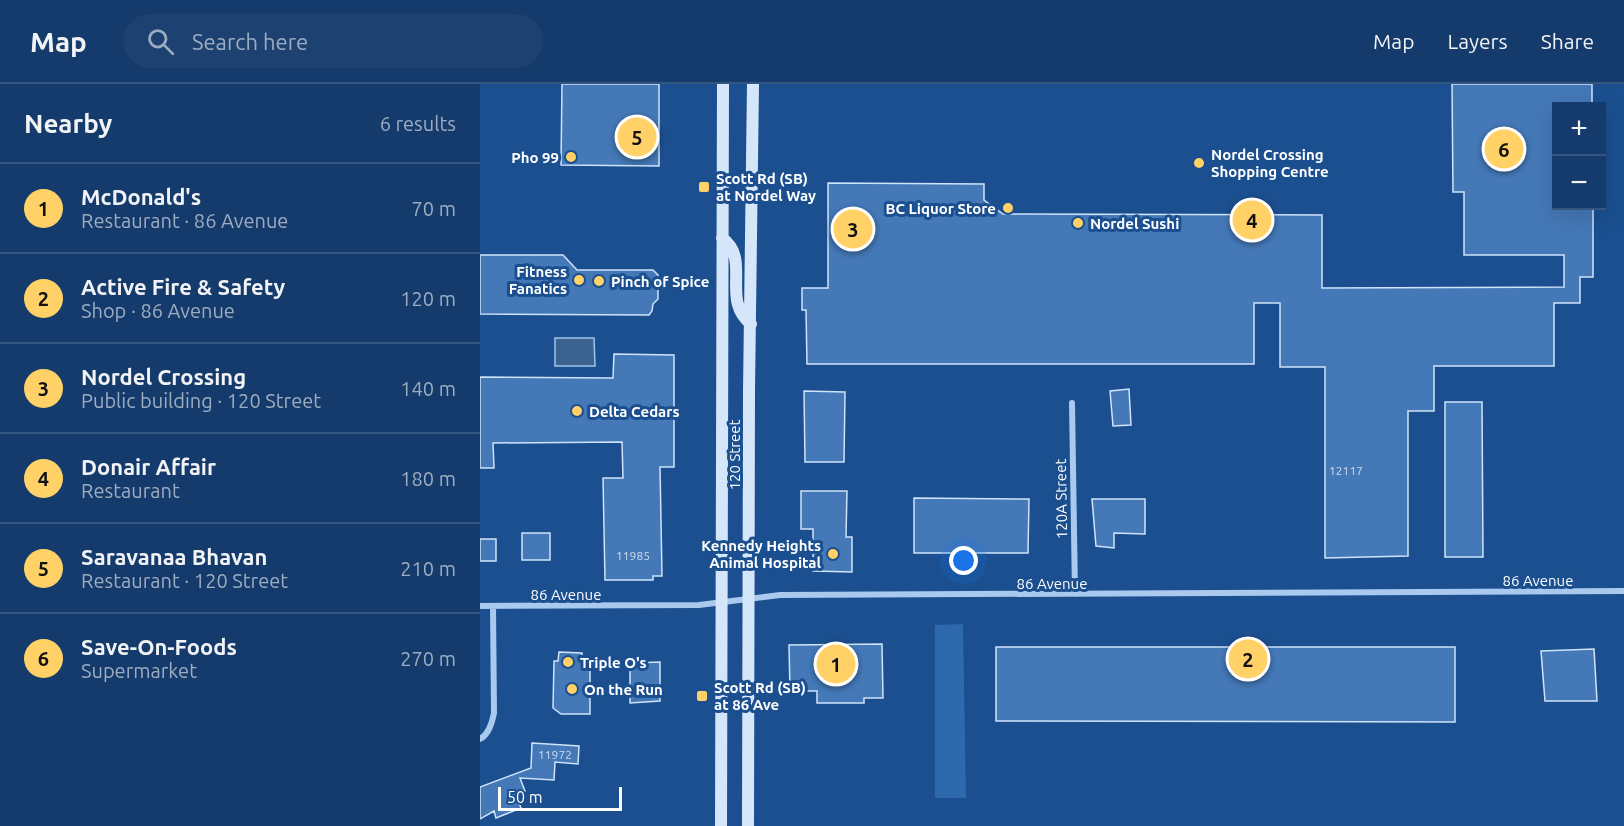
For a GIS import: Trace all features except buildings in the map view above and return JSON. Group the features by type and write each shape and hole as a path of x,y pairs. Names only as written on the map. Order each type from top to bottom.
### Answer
{"main road":[{"name":"120 Street","path":"721,826 723,84"},
{"name":"120 Street","path":"748,826 753,84"},
{"path":"722,238 730,244 736,258 736,303 742,317 751,324"}],"street":[{"name":"120A Street","path":"1072,403 1075,594"},
{"name":"86 Avenue","path":"480,606 683,605 780,595 1624,591"},
{"path":"480,739 491,726 494,713 493,606"}],"shaded area":[{"path":"555,338 594,338 595,366 555,366"},
{"path":"963,624 966,798 935,798 935,625"}],"place":[{"name":"Saravanaa Bhavan","path":"637,137"},
{"name":"Save-On-Foods","path":"1504,149"},
{"name":"Pho 99","path":"571,157"},
{"name":"Nordel Crossing Shopping Centre","path":"1199,163"},
{"name":"Scott Rd (SB) at Nordel Way","path":"704,187"},
{"name":"BC Liquor Store","path":"1008,208"},
{"name":"Donair Affair","path":"1252,220"},
{"name":"Nordel Sushi","path":"1078,223"},
{"name":"Nordel Crossing","path":"853,229"},
{"name":"Fitness Fanatics","path":"579,280"},
{"name":"Pinch of Spice","path":"599,281"},
{"name":"Delta Cedars","path":"577,411"},
{"name":"Kennedy Heights Animal Hospital","path":"833,554"},
{"name":"Active Fire & Safety","path":"1248,659"},
{"name":"Triple O's","path":"568,662"},
{"name":"McDonald's","path":"836,664"},
{"name":"On the Run","path":"572,689"},
{"name":"Scott Rd (SB) at 86 Ave","path":"702,696"}]}
